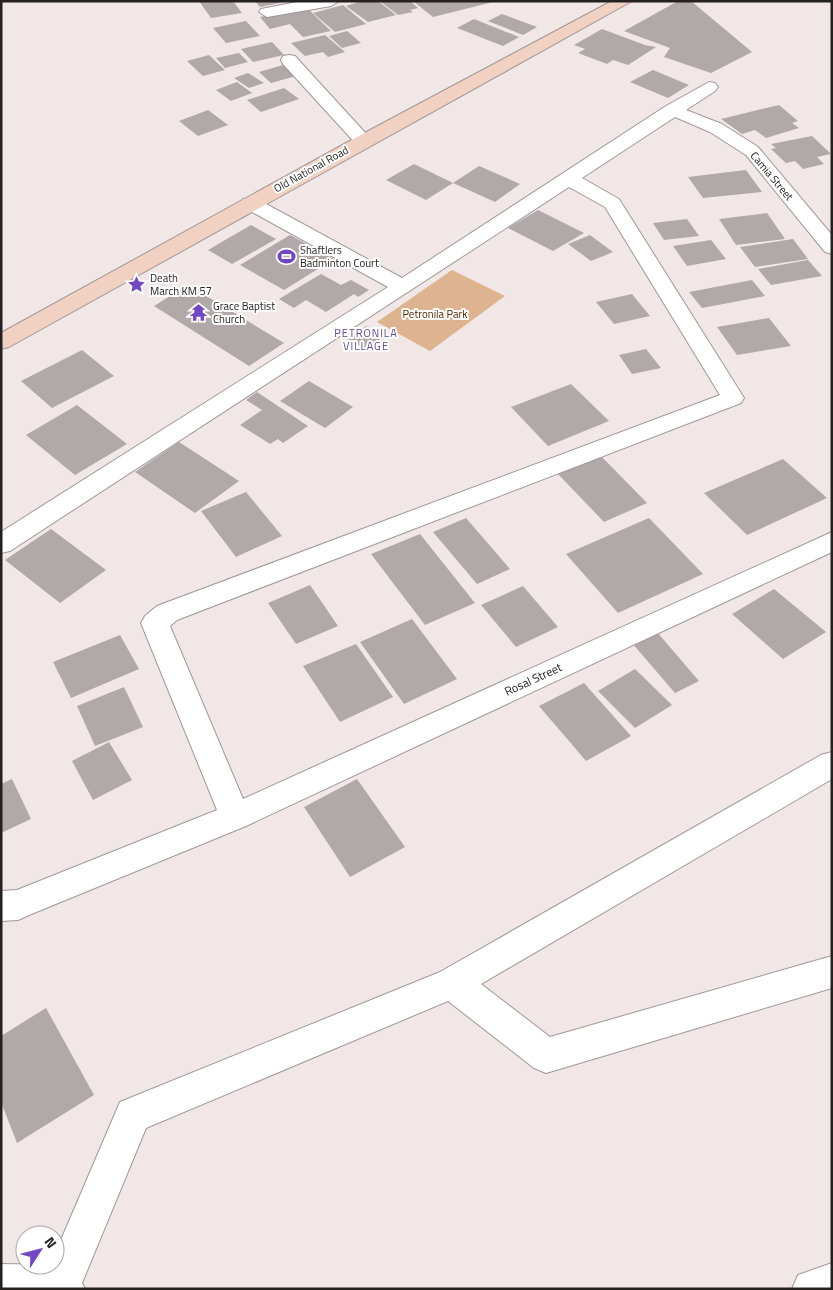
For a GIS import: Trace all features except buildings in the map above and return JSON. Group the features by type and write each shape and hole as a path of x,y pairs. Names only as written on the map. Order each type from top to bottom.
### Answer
{"main road":[{"name":"Old National Road","path":"1,342 250,203 624,1"}],"street":[{"path":"267,12 322,2"},
{"path":"289,60 364,141"},
{"path":"1,544 709,87"},
{"name":"Camia Street","path":"672,110 716,128 752,151 832,248"},
{"path":"235,817 155,623 167,613 733,398 612,203 569,178"},
{"path":"250,203 403,286"},
{"name":"Rosal Street","path":"1,906 18,905 235,817 832,541"},
{"path":"1,1284 63,1288 133,1115 452,983 832,764"},
{"path":"452,983 546,1056 832,972"},
{"path":"812,1289 832,1283"}],"green space":[{"name":"Petronila Park","path":"452,270 505,296 430,351 377,322"}],"place":[{"name":"Shaftlers Badminton Court","path":"286,256"},
{"name":"Death March KM 57","path":"136,284"},
{"name":"Grace Baptist Church","path":"199,312"}],"district":[{"name":"PETRONILA VILLAGE","path":"366,339"}]}
